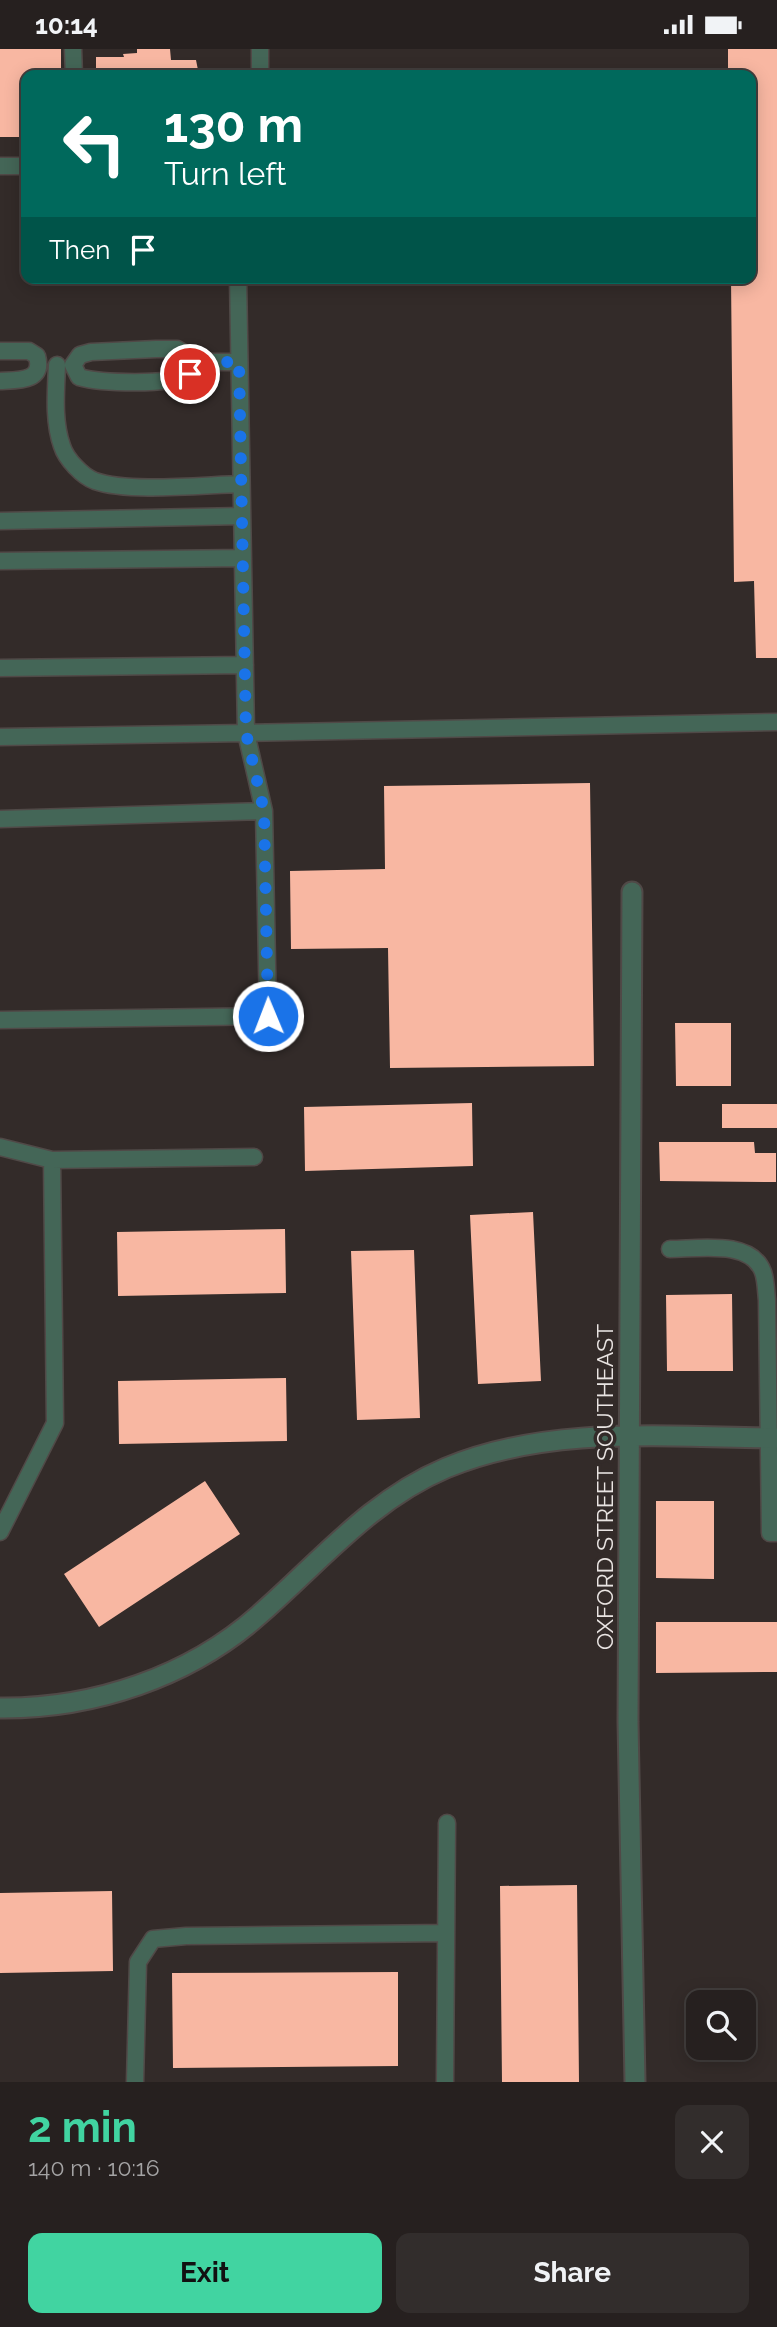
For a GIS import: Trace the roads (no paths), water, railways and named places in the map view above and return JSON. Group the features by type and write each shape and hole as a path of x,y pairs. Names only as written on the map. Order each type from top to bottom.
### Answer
{"street":[{"name":"OXFORD STREET SOUTHEAST","path":"632,892 628,1722 635,2082"},
{"path":"0,1708 31,1708 92,1700 149,1682 210,1651 259,1616 345,1533 393,1497 445,1468 498,1450 546,1441 630,1437 773,1437"}],"lane":[{"path":"73,49 74,70"},
{"path":"260,49 260,70"},
{"path":"0,166 21,166"},
{"path":"0,1020 268,1016 264,811 246,733 238,284"},
{"path":"39,365 65,365 80,355 91,352 156,349 177,349 199,362 239,362"},
{"path":"0,351 29,351 37,356 39,365 35,375 26,380 0,381"},
{"path":"65,365 79,377 94,381 174,379 190,374 199,362"},
{"path":"65,365 57,409 62,449 75,466 92,480 114,486 241,484"},
{"path":"0,521 242,516"},
{"path":"0,561 243,558"},
{"path":"0,669 244,665"},
{"path":"0,737 777,722"},
{"path":"0,819 264,811"},
{"path":"0,1147 52,1160 254,1157"},
{"path":"0,1532 55,1423 52,1160"},
{"path":"670,1249 733,1249 748,1255 763,1271 767,1300 773,1437 770,1533 777,1533"},
{"path":"445,2082 447,1823"},
{"path":"135,2082 138,1962 153,1940 186,1936 446,1933"}]}
